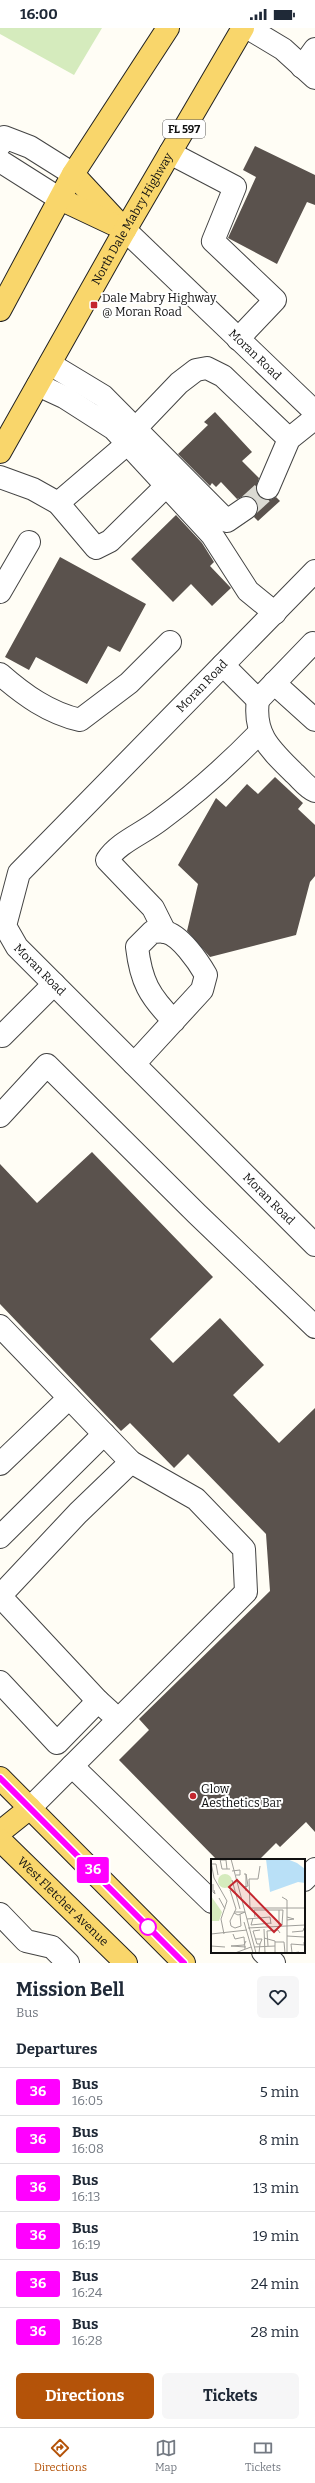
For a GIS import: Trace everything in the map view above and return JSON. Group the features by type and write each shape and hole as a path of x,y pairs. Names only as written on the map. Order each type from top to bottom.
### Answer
{"main road":[{"path":"0,310 74,174 168,28"},
{"name":"North Dale Mabry Highway","path":"0,452 125,230 243,28"},
{"path":"74,174 125,230"},
{"path":"60,199 125,230"},
{"path":"0,1778 184,1963"},
{"path":"0,1832 30,1808"},
{"name":"West Fletcher Avenue","path":"0,1840 126,1963"}],"street":[{"path":"248,28 283,49 309,72 315,49"},
{"path":"0,145 4,137 30,147 74,174"},
{"path":"170,153 235,187 213,241 275,300 238,339"},
{"path":"0,160 60,199"},
{"name":"Moran Road","path":"125,230 315,412"},
{"path":"50,364 103,396 166,486 212,535 248,590 275,613"},
{"path":"58,503 131,436 180,384 196,370 207,368 223,376 289,439"},
{"path":"38,385 70,401 114,430 131,436 227,521 246,508"},
{"path":"268,488 289,439 315,418"},
{"path":"0,477 33,489 58,503 96,548 110,541 166,486"},
{"path":"0,592 29,542"},
{"name":"Moran Road","path":"315,571 19,873 5,926 17,947 315,1245"},
{"path":"0,674 26,697 65,717 80,720 129,683 170,642"},
{"path":"315,645 313,643 258,700 255,716 260,732 266,743 277,756 315,791"},
{"path":"223,665 258,700"},
{"path":"274,683 315,720"},
{"path":"134,1064 202,990 206,975 198,961 180,942 165,932 153,908 107,860 113,851 158,821 220,773 260,732"},
{"path":"165,932 152,932 137,947 140,972 150,993 174,1021"},
{"path":"0,1034 2,1036 54,984"},
{"path":"0,1116 47,1065 196,1214 315,1327"},
{"path":"0,1326 131,1462 196,1499 244,1549 246,1592 30,1808"},
{"path":"0,1464 69,1398"},
{"path":"0,1537 104,1434"},
{"path":"119,1720 98,1701 0,1596 78,1513 131,1462"},
{"path":"0,1682 57,1743 98,1701"},
{"path":"72,1766 211,1901"},
{"path":"305,1879 315,1869"},
{"path":"0,1914 26,1941 52,1947 68,1963"},
{"path":"264,1953 274,1963"}],"green space":[{"path":"0,28 102,28 74,75 0,34"}],"building":[{"path":"255,146 315,175 315,205 307,202 277,264 228,238 256,177 243,170"},
{"path":"215,412 252,452 242,461 259,478 256,489 258,495 263,500 270,500 276,497 280,501 258,521 254,517 258,507 252,497 245,496 237,499 221,482 216,487 212,483 210,486 178,454 208,425 204,422"},
{"path":"176,515 202,543 214,562 210,566 231,588 212,606 191,584 173,602 131,559"},
{"path":"60,557 146,604 120,652 108,646 87,684 36,657 29,670 5,657"},
{"path":"275,777 303,803 298,809 315,825 315,876 310,882 296,935 210,957 187,931 198,884 178,865 216,798 226,807 247,784 258,794"},
{"path":"92,1152 213,1277 150,1339 173,1363 220,1318 264,1365 233,1395 279,1443 315,1408 315,1832 306,1822 280,1847 276,1843 260,1859 216,1859 119,1760 149,1730 139,1719 270,1591 266,1534 188,1454 174,1468 130,1423 121,1431 0,1304 0,1164 37,1203"}],"tunnel":[{"path":"246,508 268,488"}],"bus line":[{"name":"36","path":"0,1778 184,1963"}],"place":[{"name":"Dale Mabry Highway @ Moran Road","path":"94,305"},
{"name":"Glow Aesthetics Bar","path":"193,1796"}]}
